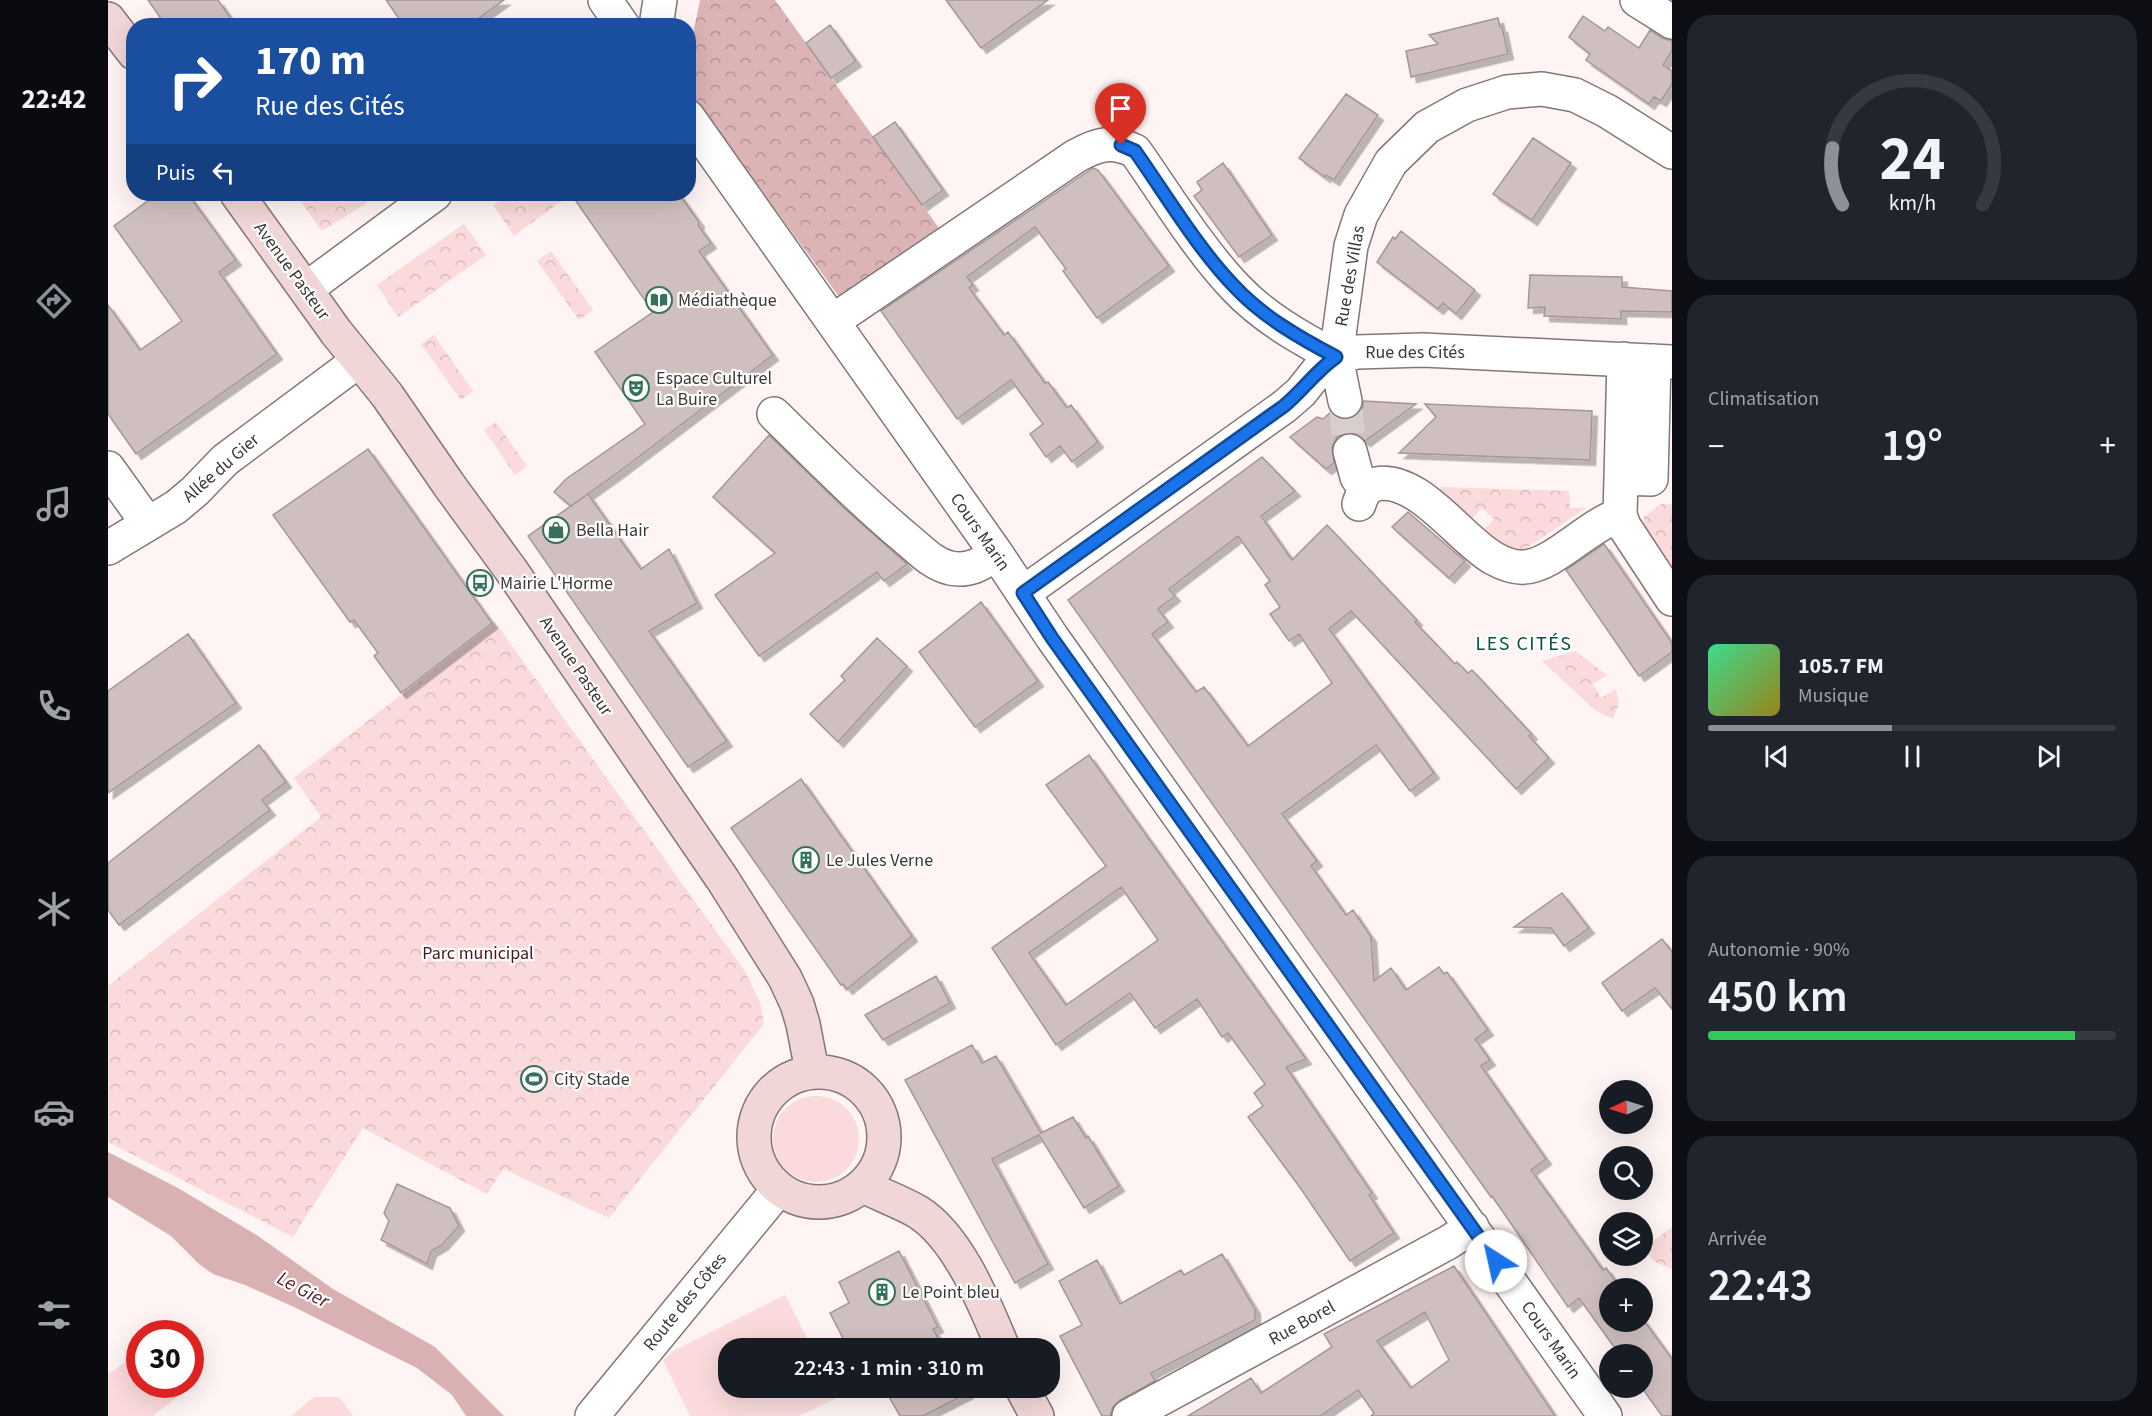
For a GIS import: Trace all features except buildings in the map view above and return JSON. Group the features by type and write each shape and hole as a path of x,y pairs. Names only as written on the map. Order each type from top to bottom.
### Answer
{"main road":[{"path":"108,19 126,43"},
{"name":"Avenue Pasteur","path":"242,201 358,361 387,395 461,504 511,570 723,880 785,978 797,1004 812,1071"},
{"path":"812,1071 835,1073 854,1081 869,1094 880,1112 885,1132 883,1152 876,1171 863,1186 846,1197 826,1203 806,1202 778,1190 769,1181 759,1165 754,1145 755,1123 763,1103 776,1087 794,1076 812,1071"},
{"path":"863,1186 918,1213 934,1225 972,1280 998,1338"},
{"path":"1027,1398 1037,1416"}],"street":[{"path":"605,0 618,18"},
{"path":"657,18 660,0"},
{"path":"1637,0 1672,22"},
{"name":"Rue des Villas","path":"833,321 1076,156 1091,148 1108,144 1121,145 1135,151 1213,262 1235,287 1257,307 1291,332 1336,357 1351,246 1361,215 1391,162 1427,126 1467,105 1507,92 1542,89 1575,94 1607,111 1672,152"},
{"name":"Cours Marin","path":"696,128 996,553 1052,638 1605,1416"},
{"path":"306,289 425,201"},
{"name":"Rue des Cités","path":"1336,357 1375,350 1423,350 1650,361"},
{"path":"1023,593 1284,406 1301,392 1320,368 1336,357 1345,401"},
{"name":"Allée du Gier","path":"108,548 176,507 225,460 358,361"},
{"path":"1350,451 1362,497 1380,484 1392,484 1403,488 1419,497 1494,558 1522,568 1535,566 1593,527 1620,514 1648,479 1650,361"},
{"path":"774,414 874,512 934,562 950,568 966,569 979,566 996,553"},
{"path":"108,468 148,524"},
{"path":"1620,514 1629,536 1672,599"},
{"name":"Route des Côtes","path":"592,1416 778,1190"},
{"name":"Rue Borel","path":"1129,1416 1449,1242 1472,1227"}],"green space":[{"path":"700,0 775,0 939,228 840,298 696,101 696,19"},
{"path":"300,201 367,201 364,205 322,231"},
{"path":"499,201 562,201 514,236 493,205"},
{"path":"464,224 486,255 398,317 377,285"},
{"path":"551,251 593,310 579,320 537,261"},
{"path":"434,335 473,391 461,400 421,344"},
{"path":"496,422 527,466 515,475 484,430"},
{"path":"1442,487 1569,491 1570,508 1586,508 1516,555 1483,531 1494,519 1482,508 1471,520 1438,490"},
{"path":"1661,504 1672,504 1672,576 1643,530 1644,517"},
{"name":"Parc municipal","path":"495,622 746,973 760,1003 764,1024 609,1218 503,1169 487,1194 363,1128 293,1237 108,1142 108,986 321,817 294,778"},
{"path":"1575,651 1607,675 1593,684 1601,698 1616,689 1619,703 1613,719 1595,710 1542,661"},
{"path":"816,1096 840,1103 852,1115 859,1139 852,1163 840,1175 816,1182 792,1175 780,1163 773,1139 780,1115 792,1103"},
{"path":"1672,1227 1672,1269 1653,1261 1653,1241"},
{"path":"785,1295 807,1338 718,1338 718,1398 837,1398 799,1416 690,1416 663,1360 675,1350"},
{"path":"126,1362 126,1398 176,1398 152,1416 108,1416 108,1374"},
{"path":"314,1397 339,1397 353,1416 291,1416"}],"water":[{"name":"Le Gier","path":"108,1152 178,1188 258,1236 333,1289 435,1347 504,1416 466,1416 452,1395 417,1368 294,1307 245,1285 213,1274 199,1264 171,1236 108,1197"}],"tunnel":[{"path":"1345,401 1350,451"}],"place":[{"name":"Médiathèque","path":"659,300"},
{"name":"Espace Culturel La Buire","path":"636,388"},
{"name":"Bella Hair","path":"556,530"},
{"name":"Mairie L'Horme","path":"480,583"},
{"name":"Le Jules Verne","path":"806,860"},
{"name":"City Stade","path":"534,1079"},
{"name":"Le Point bleu","path":"882,1292"}],"district":[{"name":"LES CITÉS","path":"1524,644"}],"route":[{"path":"1121,145 1135,151 1213,262 1235,287 1257,307 1300,338 1336,357 1320,368 1301,392 1284,406 1023,593 1052,638 1496,1261"}]}
